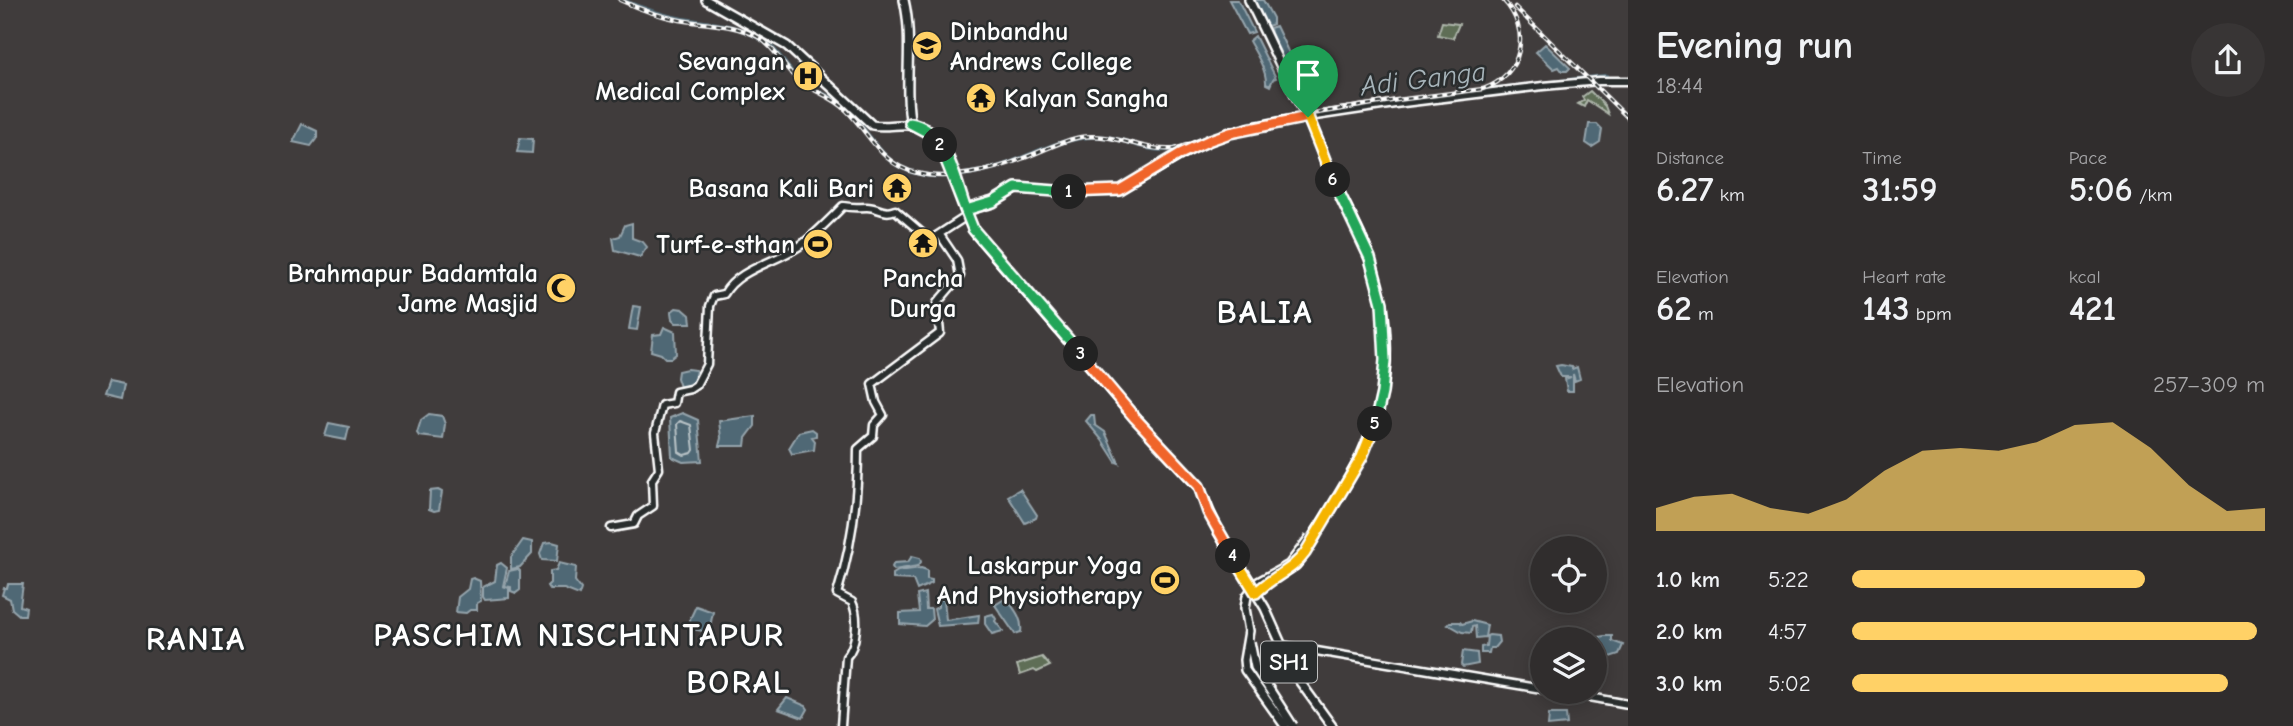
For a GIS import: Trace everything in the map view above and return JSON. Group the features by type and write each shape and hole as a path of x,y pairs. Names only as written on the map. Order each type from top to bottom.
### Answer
{"main road":[{"path":"706,0 787,46 872,125 895,126 910,124 910,30 904,0"},
{"path":"1247,0 1316,139 1318,155 1365,251 1378,292 1383,351 1379,401 1362,447 1300,557 1291,567 1255,588 1248,603 1252,661 1293,726"},
{"path":"611,528 634,524 638,516 653,506 652,480 659,470 655,433 659,414 662,405 674,403 676,392 696,385 708,364 713,297 724,294 730,283 742,275 801,245 826,225 842,207 864,207 891,212 895,210 931,240 966,212 1019,188 1077,192 1119,191 1180,154 1210,140 1303,114 1590,82 1628,81"},
{"name":"SH1","path":"910,124 924,130 940,146 977,235 1127,409 1199,486 1218,531 1253,589 1295,675 1332,726"},
{"path":"841,726 846,657 853,650 855,612 852,602 837,593 845,571 855,514 859,479 858,449 873,436 874,425 883,415 876,402 872,384 940,333 937,303 960,276 957,260 940,235"},
{"path":"1253,589 1261,578 1289,563 1313,536"},
{"path":"1285,726 1245,670 1249,631 1245,604 1254,586 1289,565 1313,536"},
{"path":"1281,645 1530,687"},
{"path":"1607,700 1628,704"}],"green space":[{"path":"1442,22 1459,24 1453,38 1438,35"},
{"path":"974,83 990,88 990,105 971,105"},
{"path":"1590,91 1605,106 1608,114 1587,100 1584,107 1578,104"},
{"path":"1042,657 1050,666 1020,675 1017,665"}],"water":[{"path":"1229,0 1238,0 1254,32 1247,34"},
{"path":"1254,0 1263,0 1273,18 1273,24 1268,26 1265,23"},
{"path":"1276,26 1295,66 1290,70 1271,33 1270,28"},
{"path":"1255,36 1276,78 1270,86 1266,84 1263,68 1249,41"},
{"path":"1545,44 1570,68 1567,71 1562,71 1559,67 1554,69 1536,52"},
{"path":"302,124 317,131 317,138 311,146 293,142"},
{"path":"1589,124 1597,124 1602,129 1600,142 1592,147 1586,143"},
{"path":"520,138 533,139 532,153 517,152"},
{"path":"632,223 632,238 643,242 647,247 640,257 615,250 613,238 620,236 625,225"},
{"path":"633,306 641,307 637,330 629,329"},
{"path":"676,308 683,309 690,315 691,323 676,323 672,319 671,312"},
{"path":"664,327 675,332 676,354 671,358 651,351 653,335 661,334"},
{"path":"1556,366 1572,369 1577,367 1580,379 1575,381 1573,374 1573,391 1567,391 1565,379 1571,377 1561,377"},
{"path":"696,370 693,384 680,387 678,371"},
{"path":"108,382 123,385 120,400 103,396"},
{"path":"682,413 698,420 702,461 683,462 672,457 670,418"},
{"path":"429,414 442,416 445,424 443,439 419,436 417,433 421,420"},
{"path":"1094,415 1095,425 1105,432 1119,463 1086,421"},
{"path":"755,416 755,426 746,438 745,446 719,446 719,421"},
{"path":"329,423 349,427 346,440 325,436"},
{"path":"812,429 816,432 816,436 812,437 815,441 814,450 792,454 789,448 799,432"},
{"path":"1020,489 1037,515 1025,523 1008,496"},
{"path":"430,491 442,492 439,510 434,511 429,509"},
{"path":"523,540 532,542 532,554 520,567 511,569 511,557"},
{"path":"544,543 559,544 557,561 542,560 540,554"},
{"path":"912,556 920,558 918,566 894,570 892,567 894,563 908,562"},
{"path":"501,563 507,568 503,586 509,588 509,598 485,600 483,587 495,581 497,565"},
{"path":"559,563 576,567 575,581 581,589 579,595 564,589 549,589 547,586 550,583 550,571 556,570"},
{"path":"921,568 927,570 927,579 932,580 932,583 917,590 913,580 893,579 893,574 898,571"},
{"path":"518,569 520,590 516,593 511,591 511,587 505,586 509,571"},
{"path":"470,579 480,581 481,601 477,603 477,610 456,612 458,597 468,589"},
{"path":"8,584 23,584 20,606 26,608 25,615 19,615 12,609 10,599 2,595"},
{"path":"925,593 926,609 931,609 932,620 925,626 900,624 900,613 919,612 917,595"},
{"path":"1006,598 1019,618 1021,632 1015,634 995,605"},
{"path":"944,599 946,620 979,615 978,623 938,626 934,609 938,607 938,600"},
{"path":"696,606 713,612 709,632 691,629 690,619"},
{"path":"993,614 1003,631 992,634 985,624 985,616"},
{"path":"1472,621 1487,625 1485,637 1476,638 1475,626 1472,627 1471,633 1462,632 1448,624 1462,624"},
{"path":"1489,635 1498,636 1499,642 1494,648 1490,648 1489,653 1481,653 1481,647 1486,646"},
{"path":"1607,636 1612,636 1612,641 1623,645 1619,654 1610,657 1607,655"},
{"path":"1463,651 1477,653 1478,664 1463,667"},
{"path":"787,698 806,706 808,709 803,718 778,709"},
{"path":"1549,714 1566,714 1567,724 1548,726"}],"waterway":[{"name":"Adi Ganga","path":"622,0 666,15 727,26 758,37 772,48 799,80 844,107 890,160 916,173 943,176 984,171 1058,144 1087,137 1113,138 1161,150 1180,148 1206,139"},
{"name":"Adi Ganga","path":"1482,90 1606,76"},
{"name":"Adi Ganga","path":"1295,116 1349,108"},
{"name":"Adi Ganga","path":"1227,131 1283,118"}],"railway":[{"path":"620,0 680,20 749,32 769,46 798,80 841,106 877,148 894,163 917,173 942,176 969,174 997,167 1081,137 1105,137 1151,148 1175,149 1249,124 1483,89 1507,73 1515,63 1519,50 1518,25 1503,0"},
{"path":"1515,7 1628,118"}],"place":[{"name":"Dinbandhu Andrews College","path":"927,46"},
{"name":"Sevangan Medical Complex","path":"808,76"},
{"name":"Kalyan Sangha","path":"981,98"},
{"name":"Basana Kali Bari","path":"897,188"},
{"name":"Pancha Durga","path":"923,243"},
{"name":"Turf-e-sthan","path":"818,244"},
{"name":"Brahmapur Badamtala Jame Masjid","path":"561,288"},
{"name":"Laskarpur Yoga And Physiotherapy","path":"1165,580"}],"district":[{"name":"BALIA","path":"1265,311"},
{"name":"PASCHIM NISCHINTAPUR","path":"579,634"},
{"name":"RANIA","path":"196,638"},
{"name":"BORAL","path":"739,681"}],"route":[{"path":"1308,117 1325,164 1371,262 1382,303 1385,332 1384,377 1376,423 1362,457 1316,535 1292,569 1269,581 1256,593 1218,531 1199,486 1127,409 977,235 964,210 940,146 927,132 910,123 923,128 942,145 966,210 993,202 1016,188 1077,192 1119,191 1180,154 1210,140 1230,133 1308,117"}]}
